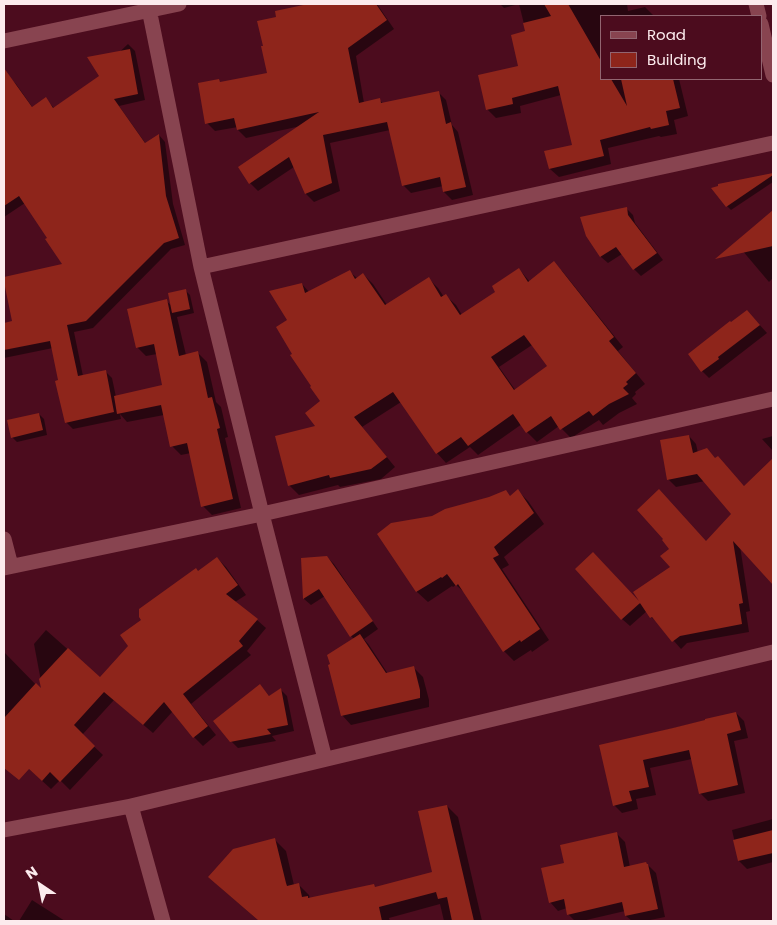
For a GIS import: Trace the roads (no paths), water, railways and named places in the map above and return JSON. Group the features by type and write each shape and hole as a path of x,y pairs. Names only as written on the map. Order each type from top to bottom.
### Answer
{"street":[{"path":"4,41 149,7 179,4"},
{"path":"149,7 201,267 325,760"},
{"path":"762,28 773,75"},
{"path":"201,267 773,143"},
{"path":"4,538 7,567 262,514 773,399"},
{"path":"4,830 131,806 773,652"},
{"path":"131,806 164,921"}]}
